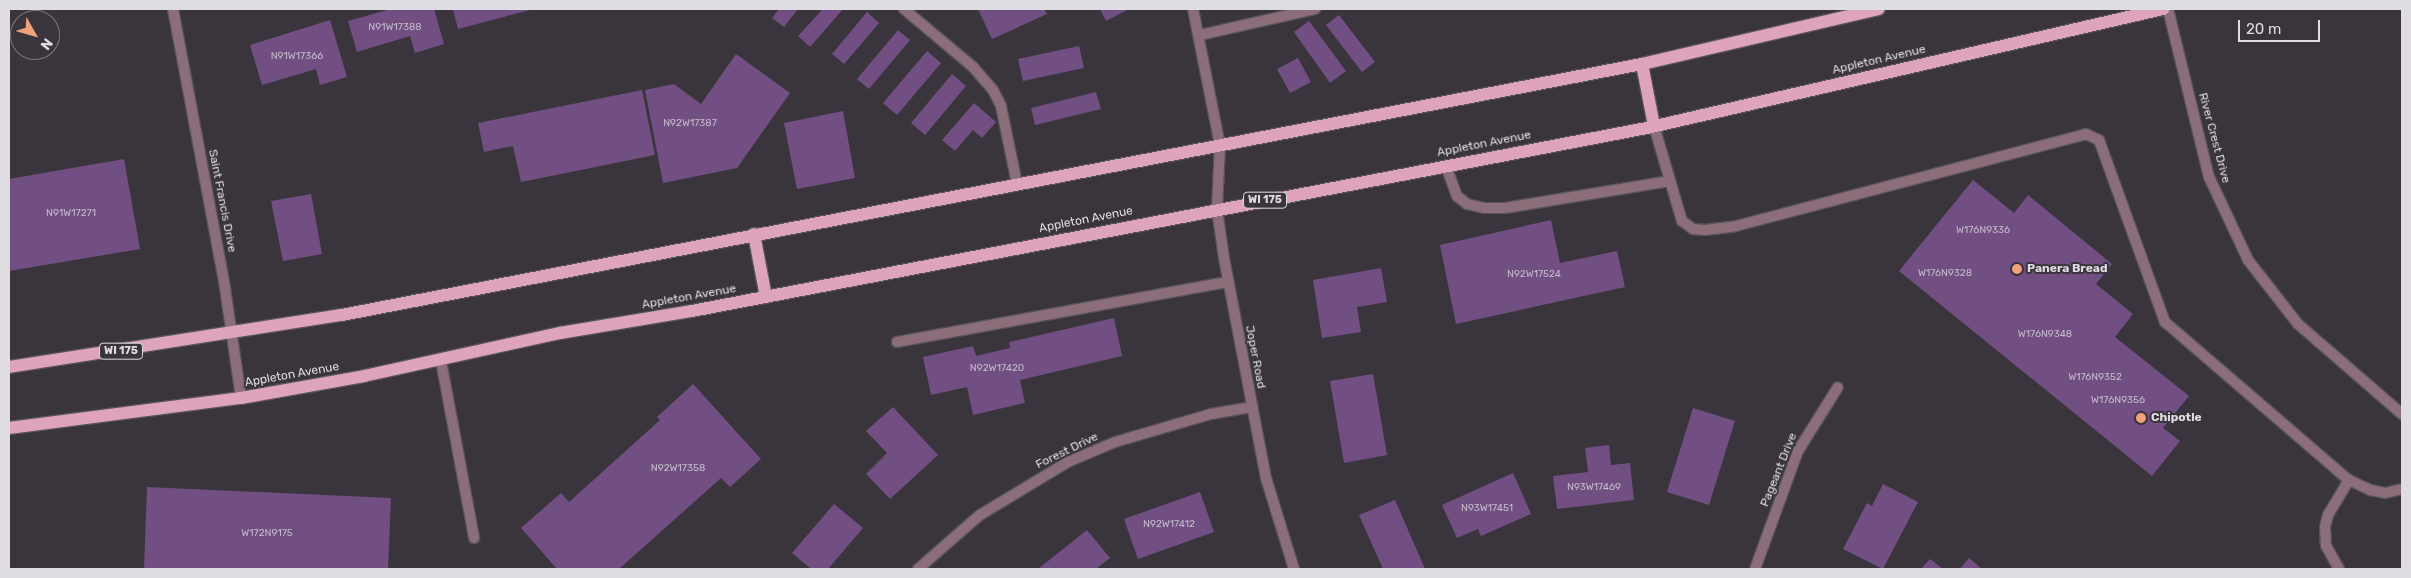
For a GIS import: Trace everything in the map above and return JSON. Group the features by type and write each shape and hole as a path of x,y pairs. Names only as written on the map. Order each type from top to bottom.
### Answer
{"main road":[{"name":"WI 175","path":"9,368 232,335 1642,64 1880,9"},
{"name":"Appleton Avenue","path":"9,428 241,398 440,361 560,333 766,297 1654,126 2163,9"},
{"path":"1642,64 1654,126"},
{"path":"754,234 766,297"}],"street":[{"name":"Saint Francis Drive","path":"173,9 232,335 241,398"},
{"name":"Joper Road","path":"1194,9 1220,145 1217,209 1228,282 1268,487 1294,569"},
{"path":"1200,35 1315,9"},
{"name":"River Crest Drive","path":"2168,9 2209,177 2248,260 2298,324 2402,414"},
{"path":"908,10 966,62 993,90 1001,106 1017,184"},
{"path":"1654,126 1682,221 1692,229 1719,230 2086,134 2099,140 2165,322 2349,480 2370,490 2390,492 2402,488"},
{"path":"1446,166 1457,196 1467,204 1484,208 1505,208 1670,181"},
{"path":"897,342 1228,282"},
{"path":"440,361 474,538"},
{"name":"Pageant Drive","path":"1755,569 1798,451 1838,387"},
{"name":"Forest Drive","path":"918,569 980,515 1068,462 1116,442 1211,414 1252,406"},
{"path":"2339,569 2326,546 2326,527 2328,515 2349,480"}],"building":[{"path":"391,9 434,9 444,44 415,53 410,36 357,52 348,21"},
{"path":"453,9 534,9 458,29"},
{"path":"779,9 798,9 784,27 772,18"},
{"path":"823,9 843,9 810,47 798,36"},
{"path":"978,9 1044,9 1047,14 992,39"},
{"path":"1100,9 1129,9 1106,21"},
{"path":"867,12 879,23 844,64 832,54"},
{"path":"1339,15 1375,62 1362,72 1326,25"},
{"path":"330,20 347,77 320,85 316,69 262,85 250,45"},
{"path":"1309,21 1346,71 1330,83 1294,32"},
{"path":"898,30 910,40 869,89 857,79"},
{"path":"1079,46 1084,68 1023,81 1018,59"},
{"path":"927,51 941,63 897,115 883,103"},
{"path":"736,54 790,93 737,168 663,183 645,90 674,84 701,104"},
{"path":"1298,58 1311,82 1290,93 1277,69"},
{"path":"952,74 966,86 925,135 911,123"},
{"path":"642,90 655,155 521,182 513,146 484,152 478,123"},
{"path":"1096,92 1101,109 1035,125 1031,108"},
{"path":"974,103 996,122 982,138 973,130 955,151 942,140"},
{"path":"843,111 855,178 797,189 784,123"},
{"path":"124,159 140,249 9,271 9,179"},
{"path":"1973,180 2014,213 2028,195 2112,264 2096,284 2133,314 2115,337 2189,396 2163,428 2180,441 2152,476 1899,271"},
{"path":"311,194 322,254 283,261 271,201"},
{"path":"1551,220 1560,263 1617,251 1625,287 1456,324 1440,245"},
{"path":"1381,268 1387,302 1357,307 1361,332 1322,338 1313,280"},
{"path":"1114,318 1122,356 1020,380 1025,403 973,415 967,387 931,395 923,357 973,346 976,356 1010,348 1009,342"},
{"path":"1373,374 1387,455 1344,463 1330,381"},
{"path":"693,384 761,459 730,487 721,478 619,569 557,569 521,528 561,493 569,502 660,420 657,417"},
{"path":"893,407 938,455 890,499 866,474 887,453 866,431"},
{"path":"1693,408 1735,421 1709,505 1667,492"},
{"path":"1609,445 1611,465 1630,463 1634,500 1557,509 1553,476 1588,472 1585,448"},
{"path":"1513,473 1531,514 1481,536 1478,529 1457,538 1442,505"},
{"path":"1883,484 1918,502 1883,569 1843,549 1867,503 1872,506"},
{"path":"147,487 391,498 388,569 144,569"},
{"path":"1200,492 1214,532 1138,559 1124,519"},
{"path":"1395,500 1425,569 1383,569 1359,515"},
{"path":"834,504 863,528 828,569 811,569 792,553"},
{"path":"1087,530 1110,558 1096,569 1038,569"},
{"path":"1969,558 1982,569 1960,569"},
{"path":"1930,559 1943,569 1921,569"}],"place":[{"name":"Panera Bread","path":"2017,269"},
{"name":"Chipotle","path":"2141,418"}]}
